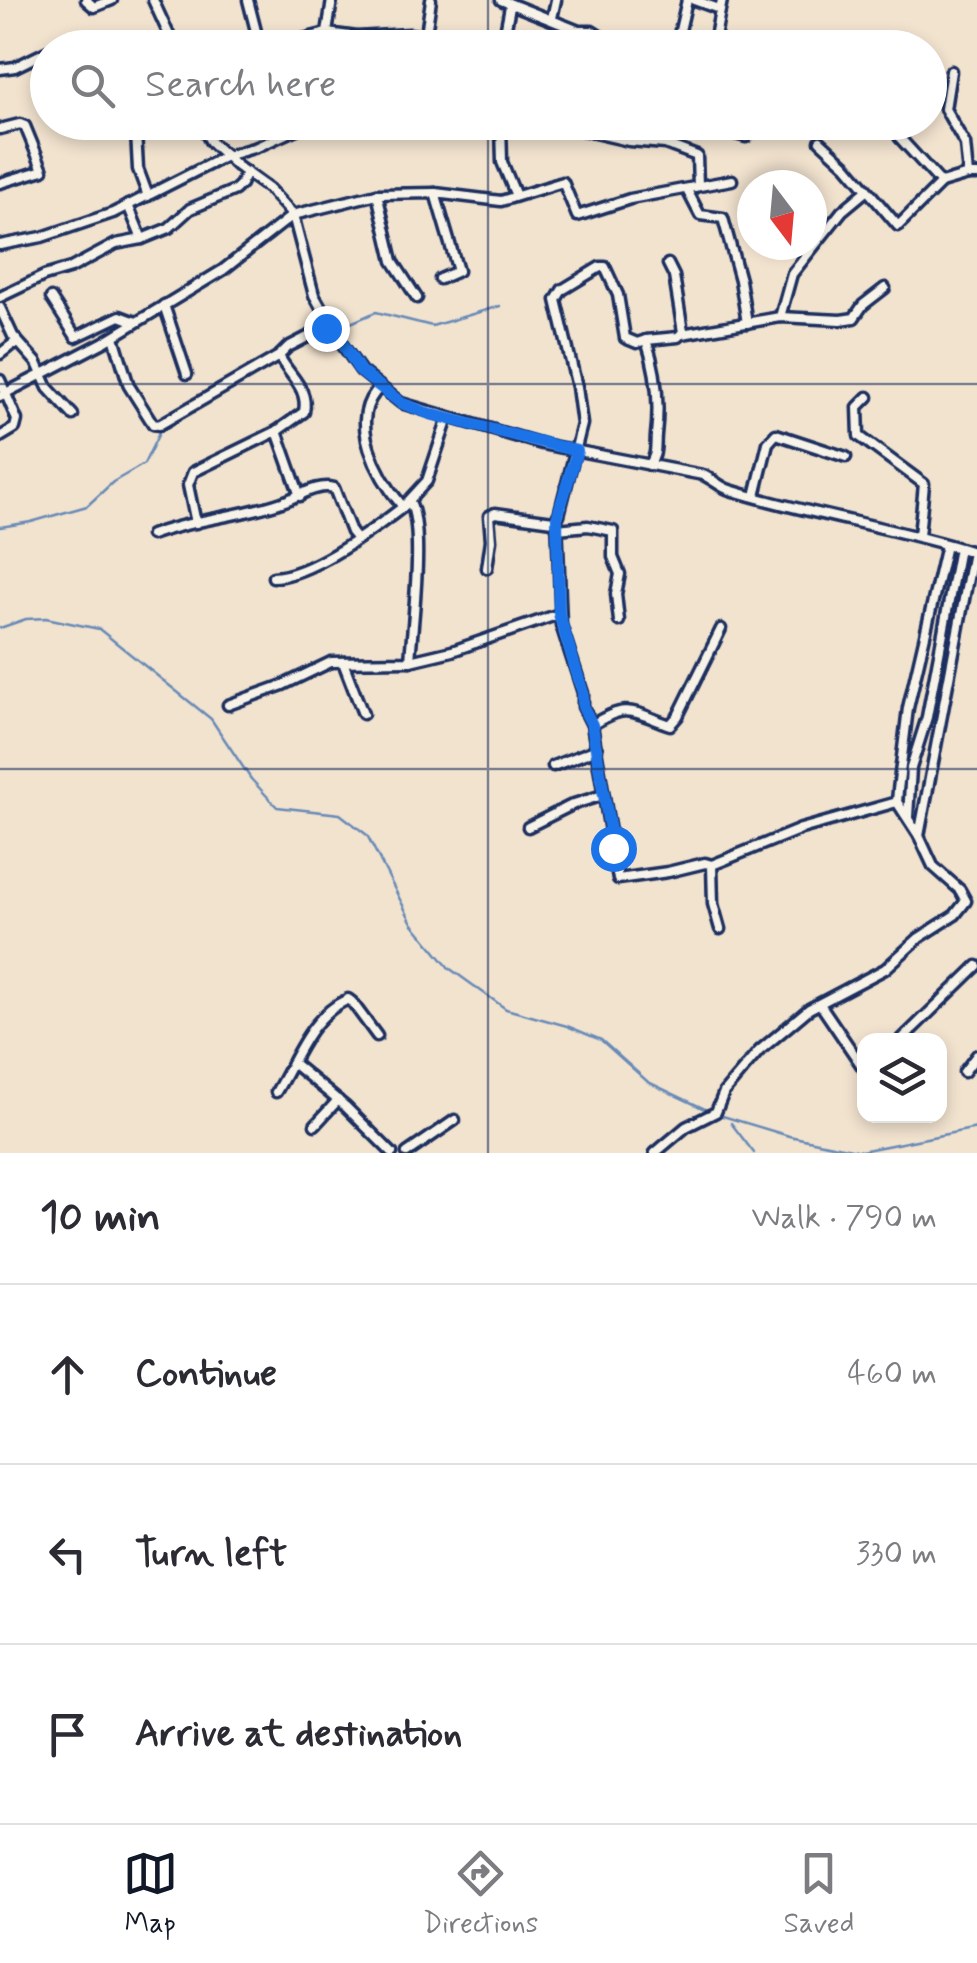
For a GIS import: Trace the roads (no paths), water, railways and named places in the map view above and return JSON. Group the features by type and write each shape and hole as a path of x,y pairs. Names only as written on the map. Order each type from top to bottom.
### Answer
{"street":[{"path":"86,0 94,8 112,0"},
{"path":"153,0 164,30"},
{"path":"248,0 256,30"},
{"path":"327,30 332,0"},
{"path":"428,30 431,0"},
{"path":"552,18 556,0"},
{"path":"682,30 691,0 721,5 716,30"},
{"path":"503,30 505,3 579,30"},
{"path":"0,69 14,68 30,60"},
{"path":"947,96 951,71"},
{"path":"820,141 898,226 942,182 973,175 965,144 947,112"},
{"path":"0,129 20,124 25,126 30,139"},
{"path":"0,183 42,170 30,140"},
{"path":"136,140 138,169 148,196"},
{"path":"210,140 269,188 293,215 310,284 331,325 360,371 401,403 577,451 703,475 725,488 975,551 919,836"},
{"path":"0,244 53,234 113,213 226,156 272,140"},
{"path":"501,140 502,162 516,196"},
{"path":"635,140 665,144 697,156 698,186"},
{"path":"902,140 942,182"},
{"path":"0,297 71,268 116,244 168,228 190,209 235,190 246,172"},
{"path":"4,395 114,337 222,270 293,215 377,194 435,193 501,201 564,182 577,216 630,199 732,180"},
{"path":"688,190 700,216 722,218 740,280 747,323"},
{"path":"780,317 792,274 842,211 866,191"},
{"path":"435,193 458,271 440,279"},
{"path":"377,194 393,261 417,298"},
{"path":"128,204 142,239"},
{"path":"668,264 674,276 682,334"},
{"path":"884,288 854,318 780,317 637,343 625,338 618,295 605,267 589,272 556,297 581,410 582,432 557,518 559,614 583,693 583,707 592,725 618,878 712,865 801,829 897,802"},
{"path":"51,298 76,337 120,316 136,322"},
{"path":"164,305 188,374"},
{"path":"0,308 19,344 37,363 48,388 72,415"},
{"path":"114,337 129,386 153,424 159,425 331,325"},
{"path":"646,340 660,412 656,455 649,466"},
{"path":"0,354 19,344"},
{"path":"196,523 188,485 193,472 277,432 304,412 304,390 279,356"},
{"path":"0,380 16,424 0,437"},
{"path":"380,388 372,394 364,427 382,478 416,512 410,662"},
{"path":"868,398 858,407 859,436 924,484 919,536"},
{"path":"273,577 287,577 338,552 407,504 427,481 448,418"},
{"path":"277,432 300,496"},
{"path":"754,496 768,444 776,434 846,457"},
{"path":"151,535 278,504 326,486 334,488 356,538"},
{"path":"487,568 492,540 489,516 495,513 544,521 557,518"},
{"path":"558,529 588,526 614,531 613,558 620,574 616,594 619,621"},
{"path":"946,545 908,708 897,802 932,866 977,909"},
{"path":"908,819 911,768 928,717 959,548"},
{"path":"228,704 284,686 331,662 410,662 452,652 559,614"},
{"path":"592,725 614,711 634,710 670,725 721,629"},
{"path":"343,662 363,714"},
{"path":"553,766 597,749"},
{"path":"528,827 574,804 603,795"},
{"path":"712,865 712,904 720,930"},
{"path":"655,1153 686,1127 716,1112 724,1092 759,1050 809,1009 885,969 920,938 956,915 966,901"},
{"path":"908,1033 977,966"},
{"path":"276,1092 294,1064 302,1039 336,1005 348,999 377,1036"},
{"path":"820,1004 857,1059"},
{"path":"964,1072 977,1055"},
{"path":"294,1064 392,1153"},
{"path":"315,1125 338,1100"},
{"path":"407,1153 454,1120"}],"waterway":[{"path":"298,346 376,312 432,326 500,306"},
{"path":"227,382 250,368"},
{"path":"0,527 87,506 113,482 144,464 161,429"},
{"path":"0,628 26,619 46,618 99,629 211,719 251,779 277,807 340,814 367,835 412,923 449,968 506,1009 601,1040 648,1082 709,1111"},
{"path":"716,1114 789,1136 861,1151 977,1128"},
{"path":"731,1123 754,1153"}]}
